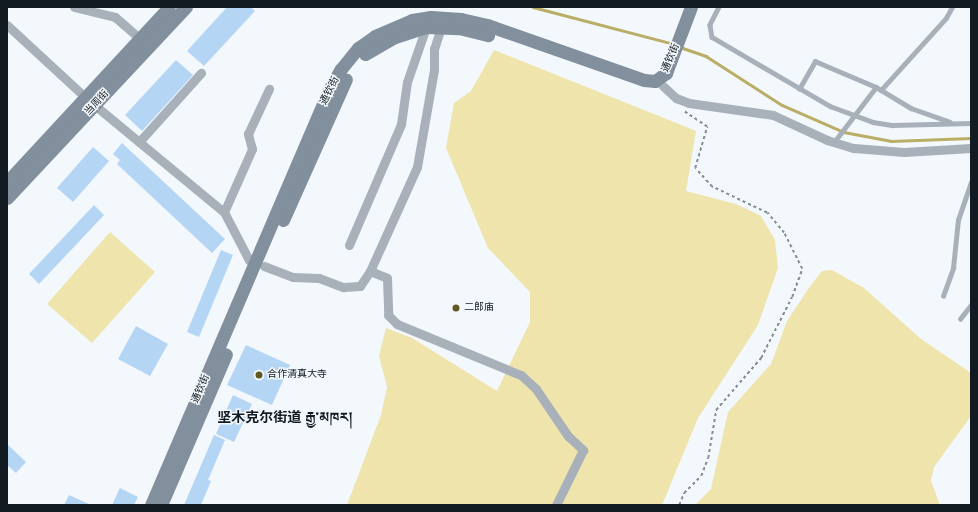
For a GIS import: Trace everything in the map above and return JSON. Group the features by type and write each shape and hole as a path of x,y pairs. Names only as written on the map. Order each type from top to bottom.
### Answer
{"main road":[{"name":"当周街","path":"7,198 91,101 140,39 169,7"},
{"name":"当周街","path":"7,182 186,7"},
{"name":"通钦街","path":"151,505 260,264 310,134 341,69 358,48 395,26 431,17 461,19 487,25 650,81 660,78 671,69 688,24 692,7"},
{"path":"688,24 699,7"},
{"path":"161,505 260,264 338,93 356,64 383,42 426,27 479,32 644,88 657,89 663,86 671,69"}],"street":[{"path":"74,7 115,17 140,39"},
{"path":"7,25 138,142 224,212 249,260 292,277 319,278 343,287 360,286 370,271 417,167 434,70 434,49 440,28"},
{"path":"349,245 401,124 407,82 426,27"},
{"path":"138,142 201,73"},
{"path":"663,86 676,98 689,103 773,115 836,140 873,152 971,148"},
{"path":"224,212 252,149 248,134 269,89"},
{"path":"370,271 386,278 388,315 397,324 521,376 536,389 568,436 584,450 556,505"}],"lane":[{"path":"720,7 710,26 712,37 830,106 855,115 893,125 971,123"},
{"path":"836,140 850,121 879,88 946,18 952,7"},
{"path":"799,89 815,61 879,88 911,108 952,123"},
{"path":"943,296 953,268 958,220 971,182"},
{"path":"960,319 971,305"}],"path":[{"path":"676,98 677,106 707,126 695,168 712,187 767,213 784,233 802,269 792,297 761,358 716,410 708,458 701,476 684,493 678,505"}],"shaded area":[{"path":"494,50 696,131 686,191 736,204 761,216 775,240 778,268 758,325 698,418 662,505 347,505 381,415 387,387 379,356 386,328 412,338 497,391 530,322 530,292 488,248 446,148 454,103 471,91"},
{"path":"110,232 155,272 92,343 47,304"},
{"path":"832,270 864,288 921,339 971,373 971,416 934,467 931,481 940,505 695,505 711,489 728,412 771,364 787,321 811,285 822,271"}],"building":[{"path":"227,7 251,7 255,11 204,66 187,51"},
{"path":"176,60 193,75 142,131 125,115"},
{"path":"122,143 225,239 212,253 117,164 120,160 113,154"},
{"path":"93,147 109,161 73,202 57,188"},
{"path":"94,205 104,215 39,284 29,274"},
{"path":"221,250 233,255 199,337 187,332"},
{"path":"136,326 168,344 150,376 118,359"},
{"name":"合作清真大寺","path":"246,345 290,365 272,405 227,385"},
{"path":"233,395 252,404 234,442 216,434"},
{"path":"214,435 225,440 208,480 211,481 201,505 184,505"},
{"path":"7,444 26,462 16,473 7,465"},
{"path":"120,488 138,497 134,505 112,505"},
{"path":"69,495 91,505 64,505"}],"waterway":[{"path":"533,7 674,44"},
{"path":"680,47 706,56 782,105 844,132 891,141 971,138"}],"place":[{"name":"二郎庙","path":"456,308"},
{"name":"合作清真大寺","path":"259,375"}],"district":[{"name":"坚木克尔街道 རྒྱ་མཁར།","path":"285,418"}]}
